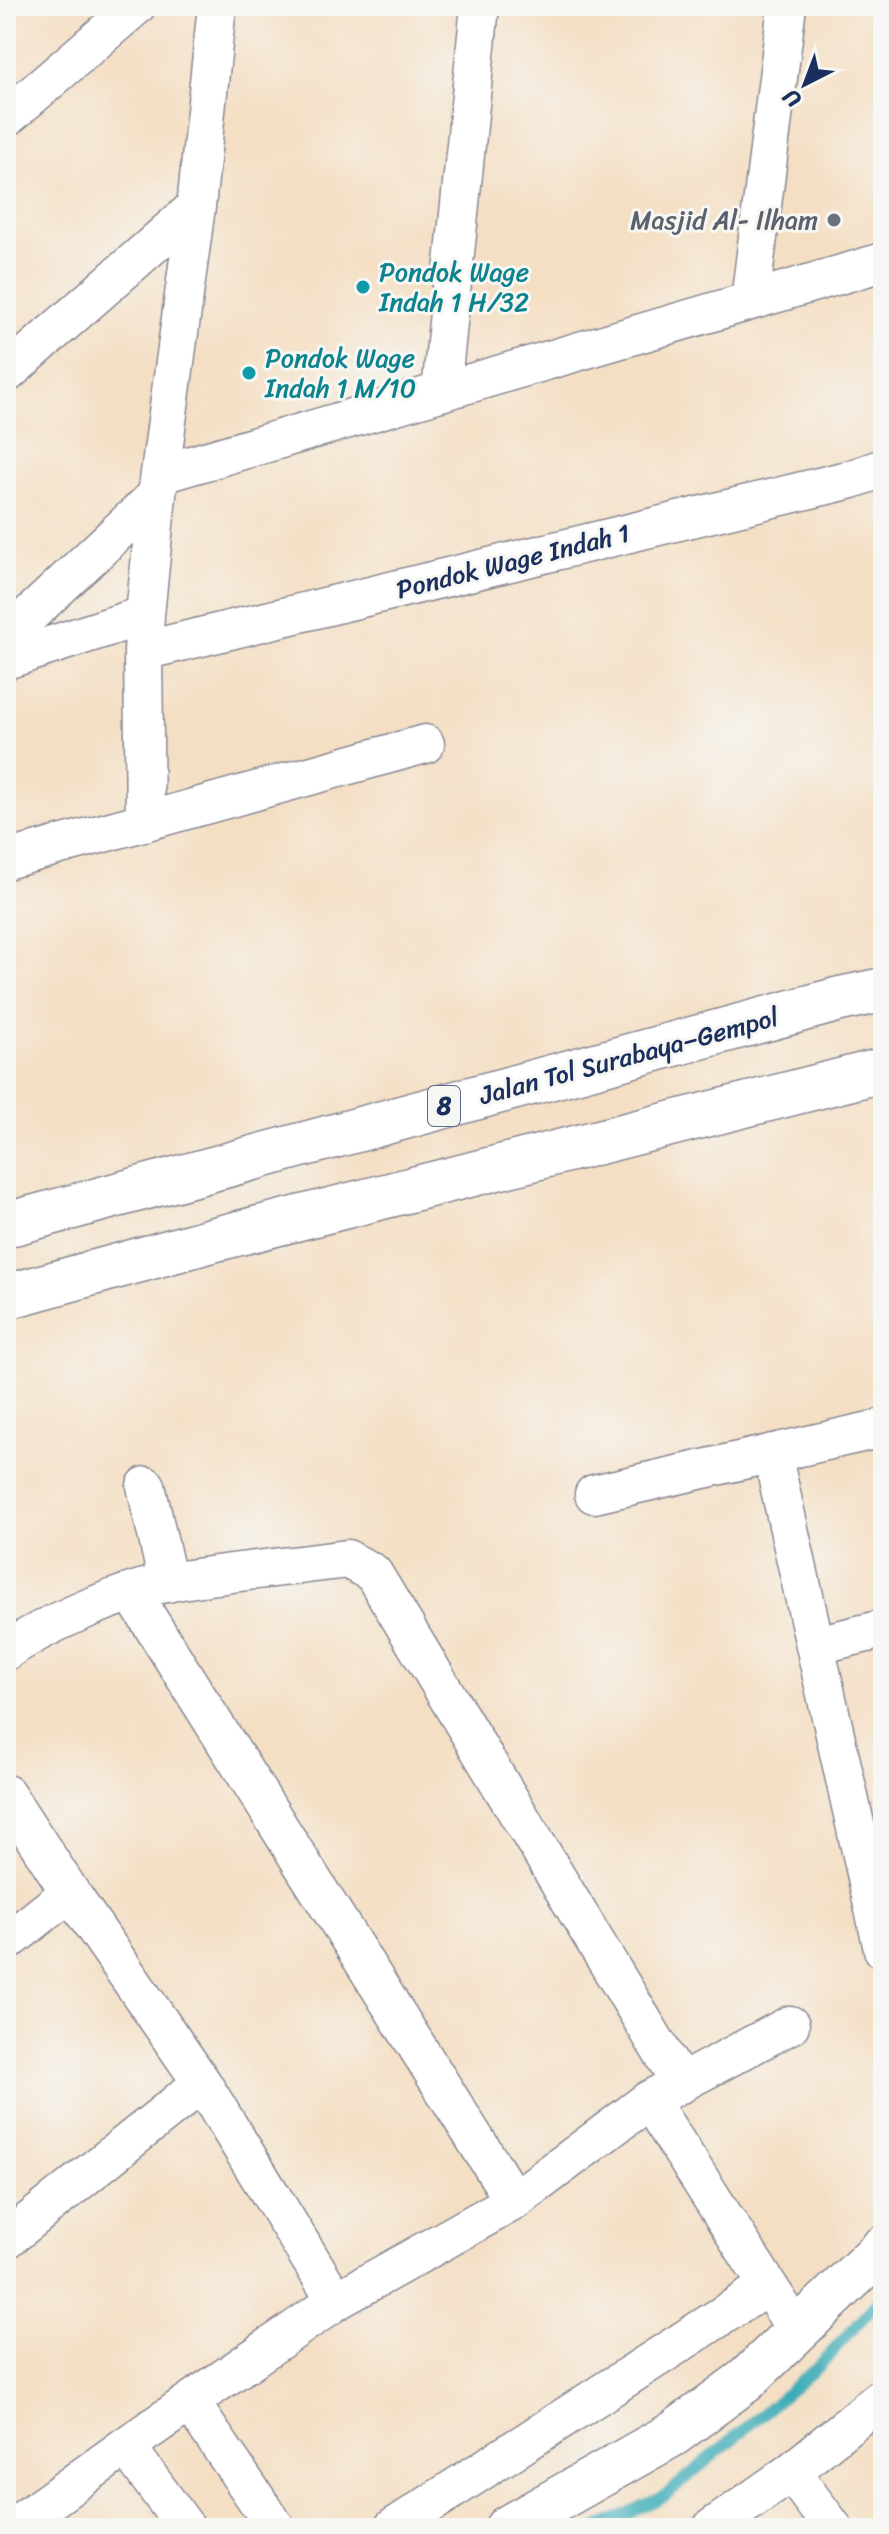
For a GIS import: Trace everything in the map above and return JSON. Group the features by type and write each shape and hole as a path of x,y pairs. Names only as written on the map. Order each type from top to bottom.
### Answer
{"main road":[{"name":"Jalan Tol Surabaya–Gempol","path":"6,1225 825,1003 883,990"},
{"path":"6,1297 212,1240 883,1070"},
{"path":"507,2528 673,2434 746,2380 883,2248"}],"street":[{"path":"6,118 136,6"},
{"path":"145,822 144,633 217,6"},
{"path":"441,392 480,6"},
{"path":"750,301 787,6"},
{"path":"6,374 196,207"},
{"path":"6,637 159,484 441,392 883,262"},
{"name":"Pondok Wage Indah 1","path":"6,660 144,633 852,479 883,468"},
{"path":"6,860 425,744"},
{"path":"594,1494 883,1428"},
{"path":"772,1453 883,1949"},
{"path":"146,1486 168,1583"},
{"path":"6,1651 40,1630 132,1593 168,1583 347,1559 373,1573 665,2092 768,2286 797,2331"},
{"path":"132,1593 514,2201"},
{"path":"817,1645 883,1629"},
{"path":"6,1794 202,2083 336,2301"},
{"path":"6,1943 70,1892"},
{"path":"12,2528 336,2301 514,2201 665,2092 790,2025"},
{"path":"6,2240 202,2083"},
{"path":"393,2528 768,2286"},
{"path":"712,2528 791,2472 883,2397"},
{"path":"190,2402 276,2528"},
{"path":"126,2446 186,2528"},
{"path":"791,2472 833,2528"}],"waterway":[{"path":"598,2528 666,2495 820,2365 883,2296"}],"place":[{"name":"Masjid Al- Ilham","path":"834,220"},
{"name":"Pondok Wage Indah 1 H/32","path":"363,287"},
{"name":"Pondok Wage Indah 1 M/10","path":"249,373"}]}
